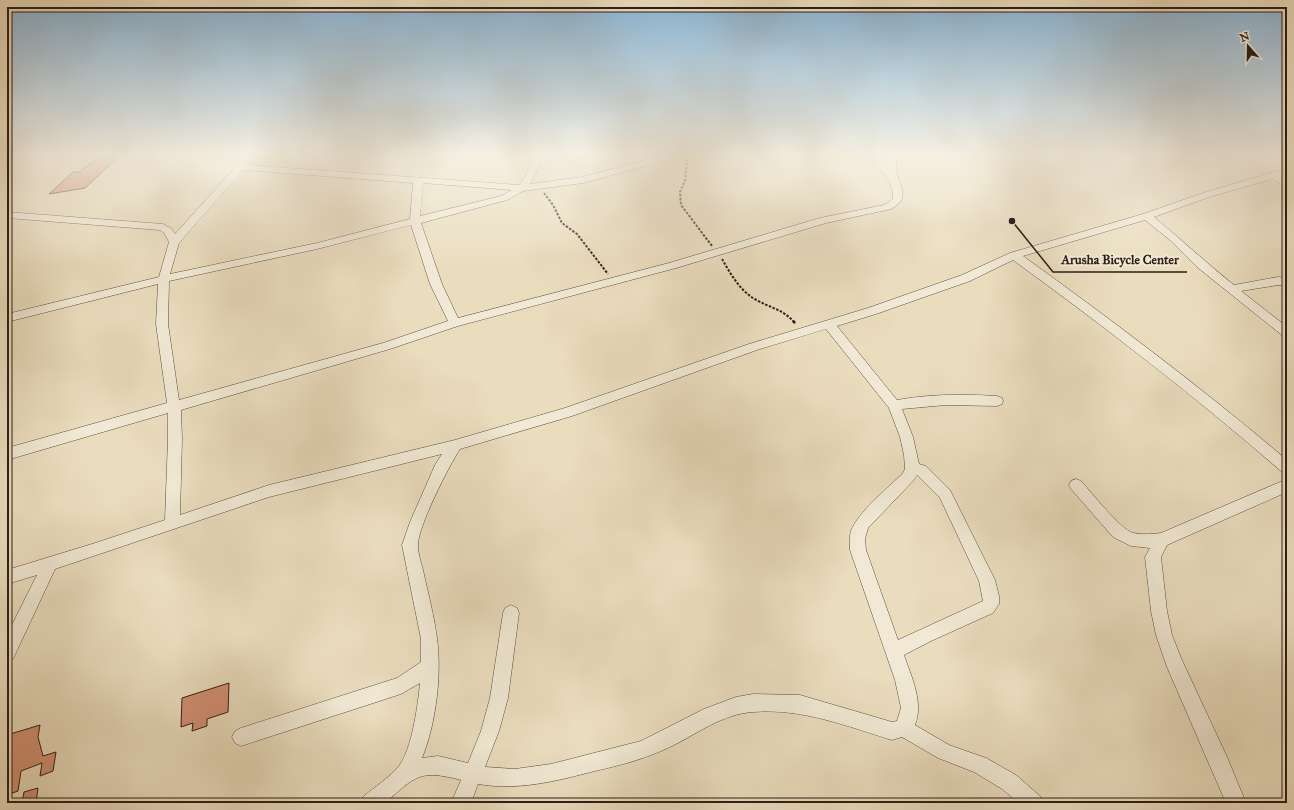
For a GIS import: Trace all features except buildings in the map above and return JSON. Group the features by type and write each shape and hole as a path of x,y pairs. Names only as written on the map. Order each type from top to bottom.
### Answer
{"street":[{"path":"172,522 175,446 174,407 162,324 164,279 174,242 219,192"},
{"path":"417,192 415,221 433,278 454,323"},
{"path":"7,318 164,279 286,254 504,198 516,192"},
{"path":"7,454 386,346 454,323 672,266 824,220 887,208 898,198 898,192"},
{"path":"7,577 276,489 455,445 567,412 753,347 829,324 966,278 1014,255 1147,216 1217,192"},
{"path":"7,215 163,227 168,230 174,242"},
{"path":"1147,216 1175,239 1201,265 1287,333"},
{"path":"1014,255 1086,307 1238,426 1287,468"},
{"path":"1232,289 1278,281 1287,282"},
{"path":"371,803 406,772 425,766 438,765 473,774 497,778 515,778 551,773 642,750 710,715 736,706 753,703 800,704 892,731 903,728 907,722 910,708 904,680 858,550 857,539 863,523 908,477 913,468 906,437 894,405 829,324"},
{"path":"894,405 938,398 997,400"},
{"path":"406,772 415,752 421,731 427,704 430,666 429,639 410,545 417,522 442,465 455,445"},
{"path":"894,651 931,632 987,608 991,604 991,596 987,580 945,494 921,470 913,468"},
{"path":"1076,485 1118,532 1131,539 1152,541 1162,540 1287,485"},
{"path":"1162,540 1153,558 1159,611 1164,635 1173,661 1236,803"},
{"path":"7,653 50,564"},
{"path":"461,803 490,731 499,698 511,614"},
{"path":"241,737 401,685 430,666"},
{"path":"903,728 944,752 979,765 1009,782 1033,803"}],"path":[{"path":"541,192 553,205 562,223 577,234 607,270 608,278 606,284"}],"place":[{"name":"Arusha Bicycle Center","path":"1012,221"}]}
